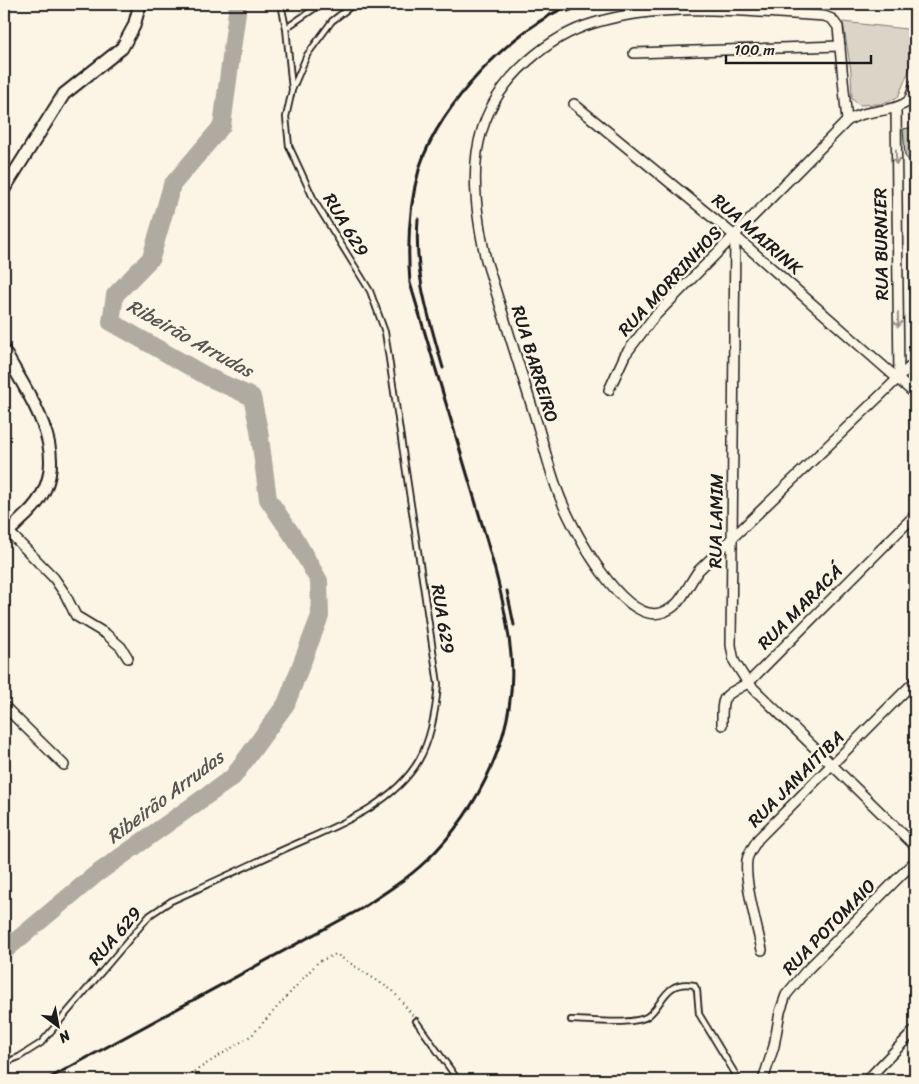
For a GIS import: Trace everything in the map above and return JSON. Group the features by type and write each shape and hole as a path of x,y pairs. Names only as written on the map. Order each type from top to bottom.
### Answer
{"street":[{"path":"4,189 64,94 122,48 134,26 140,4"},
{"name":"RUA BARREIRO","path":"840,46 838,27 832,19 824,16 702,10 651,12 593,23 568,33 538,53 496,95 481,132 476,188 477,220 486,260 562,503 602,572 622,597 640,610 660,613 675,606 699,570 899,380 915,362"},
{"path":"634,53 840,46 847,121"},
{"path":"912,102 915,84"},
{"name":"RUA MORRINHOS","path":"609,390 625,355 653,318 847,121 863,112 896,108 912,102"},
{"name":"RUA MAIRINK","path":"574,104 735,236 915,394"},
{"name":"RUA BURNIER","path":"896,108 899,380"},
{"name":"RUA LAMIM","path":"735,236 731,645 734,661 748,683 915,846"},
{"path":"4,351 47,432 51,452 50,468 40,498 6,533 54,578 65,594 76,616 106,634 121,647 128,658"},
{"name":"RUA MARACÁ","path":"722,725 722,701 725,696 748,683 915,515"},
{"name":"RUA JANAITIBA","path":"762,950 747,873 747,859 758,840 915,681"},
{"path":"4,706 64,765"},
{"name":"RUA POTOMAIO","path":"763,1080 774,1046 780,1012 786,995 806,971 915,861"},
{"path":"867,1080 915,1030"}],"lane":[{"path":"281,4 286,28 292,90"},
{"path":"286,28 321,4"},
{"name":"RUA 629","path":"4,1063 41,1043 150,915 171,901 370,808 388,794 406,779 420,760 435,715 438,684 385,332 370,291 314,202 289,146 286,116 292,90 307,55 332,21 354,4"},
{"path":"571,1020 639,1020 650,1015 666,992 684,983 694,985 698,990 699,1014 739,1080"},
{"path":"416,1021 458,1080"}],"path":[{"path":"181,1080 252,1035 318,962 336,954 393,991 416,1021"}],"shaded area":[{"path":"843,22 915,30 915,56 898,97 881,104 859,105 852,99 851,71"}],"building":[{"path":"915,127 915,167 905,156 903,129"}],"waterway":[{"name":"Ribeirão Arrudas","path":"4,951 95,875 233,777 286,704 320,616 319,581 297,542 268,499 259,430 252,397 208,377 111,322 115,295 151,258 172,185 222,126 238,4"}],"railway":[{"path":"46,1080 359,910 394,887 426,861 445,840 463,817 491,767 508,712 512,683 509,635 491,555 410,283 409,239 411,209 416,180 430,142 461,94 503,49 550,15 573,4"},
{"path":"568,11 586,4"},
{"path":"868,4 915,7"},
{"path":"418,219 418,258 423,294 443,368"},
{"path":"507,591 514,625"}]}
